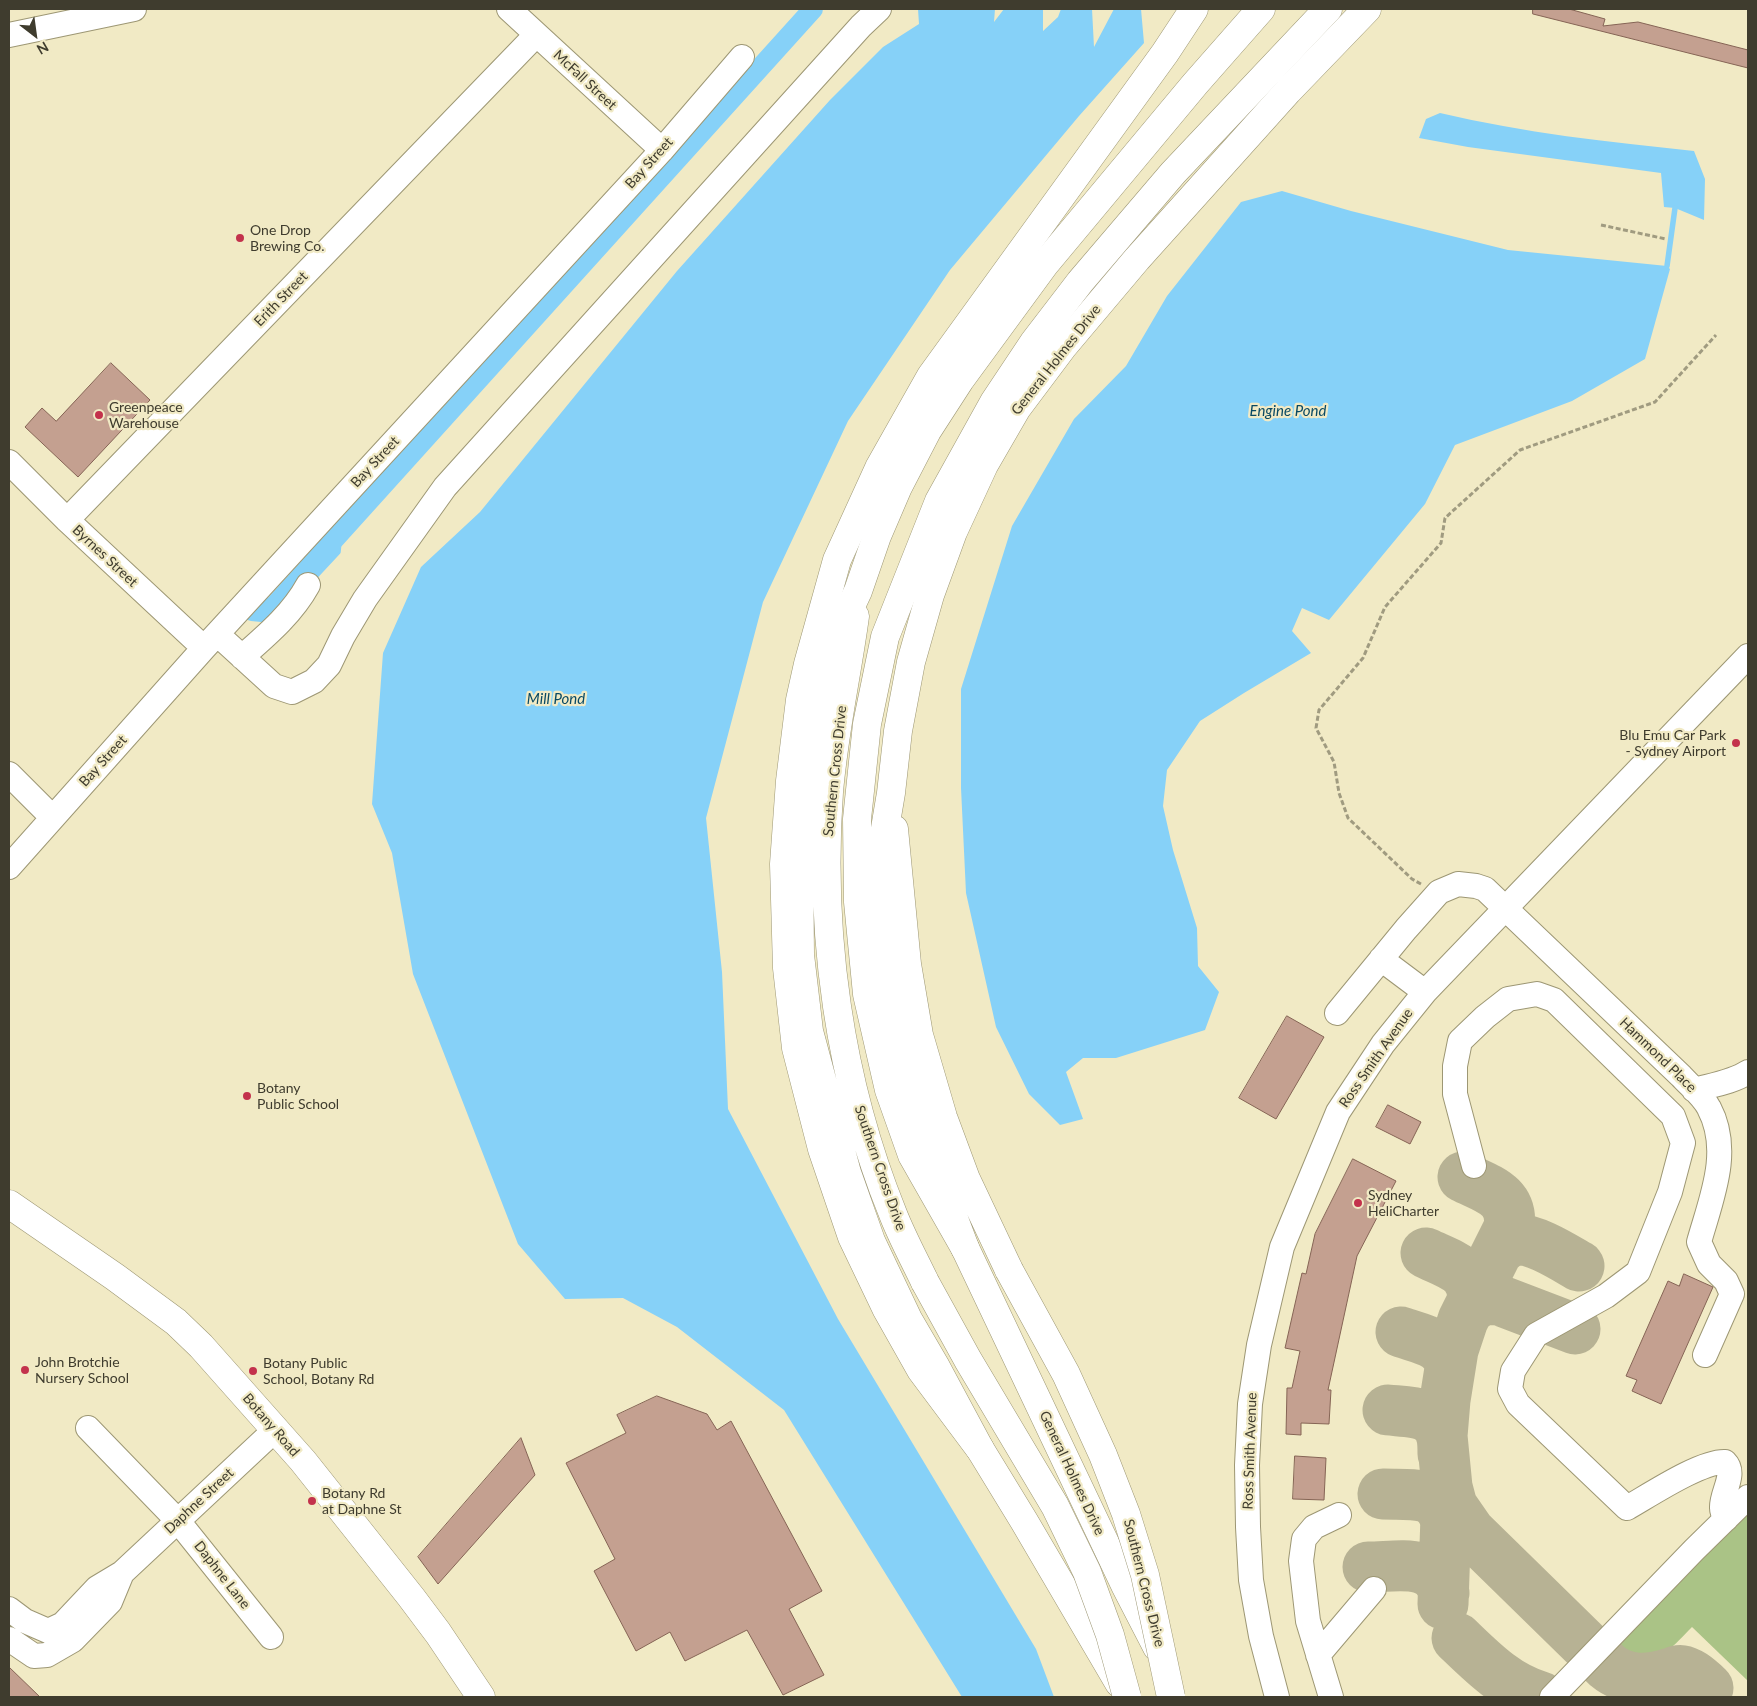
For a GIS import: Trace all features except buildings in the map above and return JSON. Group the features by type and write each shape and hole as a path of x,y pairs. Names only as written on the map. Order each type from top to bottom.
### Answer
{"main road":[{"path":"1127,1697 980,1449 908,1319 871,1241 847,1173 809,1031 800,954 799,851 803,793 812,722 825,661 858,591 877,536 898,487 927,432 960,380 1045,264 1261,9"},
{"path":"965,1248 912,1155 889,1090 867,994 858,902 857,819 867,724 885,637 938,501 994,402 1034,342 1080,282 1174,174 1328,9"},
{"name":"General Holmes Drive","path":"891,793 898,731 911,662 930,595 957,524 984,466 1017,408 1062,348 1137,259 1288,91 1367,9"},
{"path":"980,1449 920,1370 886,1308 852,1237 822,1149 796,1048 787,968 784,864 790,781 800,700 837,560 879,468 931,376 1191,15"},
{"name":"Southern Cross Drive","path":"858,591 835,734 830,792 827,899 830,956 842,1041 865,1132 893,1213 925,1282 968,1360 1059,1514 1087,1572 1110,1635 1127,1697"},
{"path":"891,793 878,870 881,946 889,1014 907,1085 937,1174 965,1248"},
{"name":"Southern Cross Drive","path":"891,793 907,964 919,1035 943,1118 966,1179 1009,1270 1066,1374 1103,1455 1126,1514 1145,1575 1171,1697"},
{"name":"Botany Road","path":"9,1204 115,1277 176,1322 200,1346 276,1429 438,1633 481,1697"},
{"name":"General Holmes Drive","path":"965,1248 1125,1586 1182,1697"}],"street":[{"path":"9,35 134,9"},
{"name":"McFall Street","path":"509,9 662,150"},
{"name":"Byrnes Street","path":"9,462 67,520 210,641 242,657 274,686 292,692 314,681 329,664 365,599 445,487 676,230 879,9"},
{"name":"Erith Street","path":"67,520 536,35"},
{"name":"Bay Street","path":"9,867 210,641 662,150 742,57"},
{"path":"242,657 298,603 308,584"},
{"name":"Ross Smith Avenue","path":"1277,1697 1261,1636 1251,1580 1248,1538 1247,1465 1250,1404 1259,1345 1280,1257 1338,1112 1383,1044 1425,992 1748,656"},
{"path":"9,774 52,817"},
{"name":"Hammond Place","path":"1440,892 1458,884 1485,889 1681,1076 1709,1107 1719,1132 1719,1170 1699,1242 1709,1264 1726,1281 1732,1294 1705,1355"},
{"path":"1337,1012 1440,892"},
{"path":"1381,959 1425,992"},
{"path":"1474,1166 1455,1094 1455,1066 1460,1041 1508,998 1537,994 1554,1000 1672,1116 1683,1143 1670,1192 1638,1272 1606,1296 1536,1335 1513,1371 1510,1390 1518,1404 1627,1508 1692,1472 1716,1461 1725,1462 1730,1466 1730,1473 1722,1500 1722,1510 1726,1520"},
{"path":"1694,1090 1727,1082 1748,1072"},
{"name":"Daphne Lane","path":"88,1428 178,1521 271,1637"},
{"name":"Daphne Street","path":"9,1609 25,1621 48,1631 63,1624 97,1588 122,1573 276,1429"},
{"path":"1552,1697 1748,1497"},
{"path":"1331,1697 1308,1621 1301,1561 1304,1539 1314,1527 1339,1515"},
{"name":"Daphne Street","path":"9,1639 34,1656 47,1655 73,1640 110,1602 122,1573"},
{"path":"1318,1655 1374,1589"}],"path":[{"path":"1601,225 1666,239"},
{"path":"1440,892 1412,879 1348,818 1339,793 1334,762 1316,728 1319,710 1363,658 1385,607 1441,543 1445,518 1520,450 1655,402 1716,335"}],"green space":[{"path":"1748,1505 1748,1681 1692,1627 1665,1653 1656,1657 1647,1659 1637,1658 1625,1655 1611,1648"}],"water":[{"name":"Mill Pond","path":"918,9 995,9 994,22 1004,9 1043,9 1043,31 1058,17 1061,9 1092,9 1094,47 1114,9 1141,9 1144,43 1079,116 950,270 848,421 763,602 706,818 722,972 728,1109 838,1319 1036,1649 1054,1697 962,1697 784,1410 677,1327 623,1298 565,1299 518,1244 413,974 392,853 372,804 383,653 421,567 480,512 677,271 830,100 883,47 919,24"},
{"path":"1440,113 1535,131 1694,151 1705,179 1704,220 1675,208 1664,207 1661,173 1468,147 1419,138 1426,119"},
{"name":"Engine Pond","path":"1282,191 1351,211 1508,250 1667,266 1670,269 1645,359 1572,401 1455,445 1425,504 1329,620 1302,608 1292,631 1311,653 1200,721 1167,770 1163,806 1173,850 1197,928 1198,966 1219,992 1205,1030 1116,1058 1083,1058 1066,1072 1083,1119 1060,1125 1029,1094 996,1027 966,893 961,788 961,689 1012,526 1074,419 1126,366 1167,296 1241,202"}],"waterway":[{"path":"252,611 262,612 275,605 813,9"},
{"path":"1667,266 1675,208"},
{"path":"311,581 338,552 340,531"},
{"path":"281,606 288,591 296,588"},
{"path":"264,617 275,605"}],"taxiway":[{"path":"1443,1604 1447,1487 1442,1436 1445,1400 1453,1350 1463,1320 1509,1228 1509,1217 1503,1201 1489,1190 1463,1177"},
{"path":"1498,1251 1511,1242 1523,1240 1548,1249 1579,1266"},
{"path":"1426,1253 1453,1265 1466,1276 1470,1283 1472,1304"},
{"path":"1469,1309 1483,1299 1499,1300 1575,1329"},
{"path":"1401,1332 1425,1340 1438,1347 1444,1352 1450,1367"},
{"path":"1388,1410 1412,1412 1427,1416 1433,1420 1441,1434 1443,1454"},
{"path":"1447,1487 1452,1506 1470,1532 1607,1666 1622,1675 1638,1678 1671,1673"},
{"path":"1383,1494 1413,1495 1430,1499 1437,1504 1446,1523"},
{"path":"1368,1567 1414,1566 1423,1569 1432,1574 1439,1582 1444,1593"},
{"path":"1457,1638 1495,1673 1528,1693 1541,1697"},
{"path":"1643,1690 1675,1671 1688,1673 1708,1688"}],"place":[{"name":"One Drop Brewing Co.","path":"240,238"},
{"name":"Greenpeace Warehouse","path":"99,415"},
{"name":"Blu Emu Car Park - Sydney Airport","path":"1736,743"},
{"name":"Botany Public School","path":"247,1096"},
{"name":"Sydney HeliCharter","path":"1358,1203"},
{"name":"John Brotchie Nursery School","path":"25,1370"},
{"name":"Botany Public School, Botany Rd","path":"253,1371"},
{"name":"Botany Rd at Daphne St","path":"312,1501"}]}
